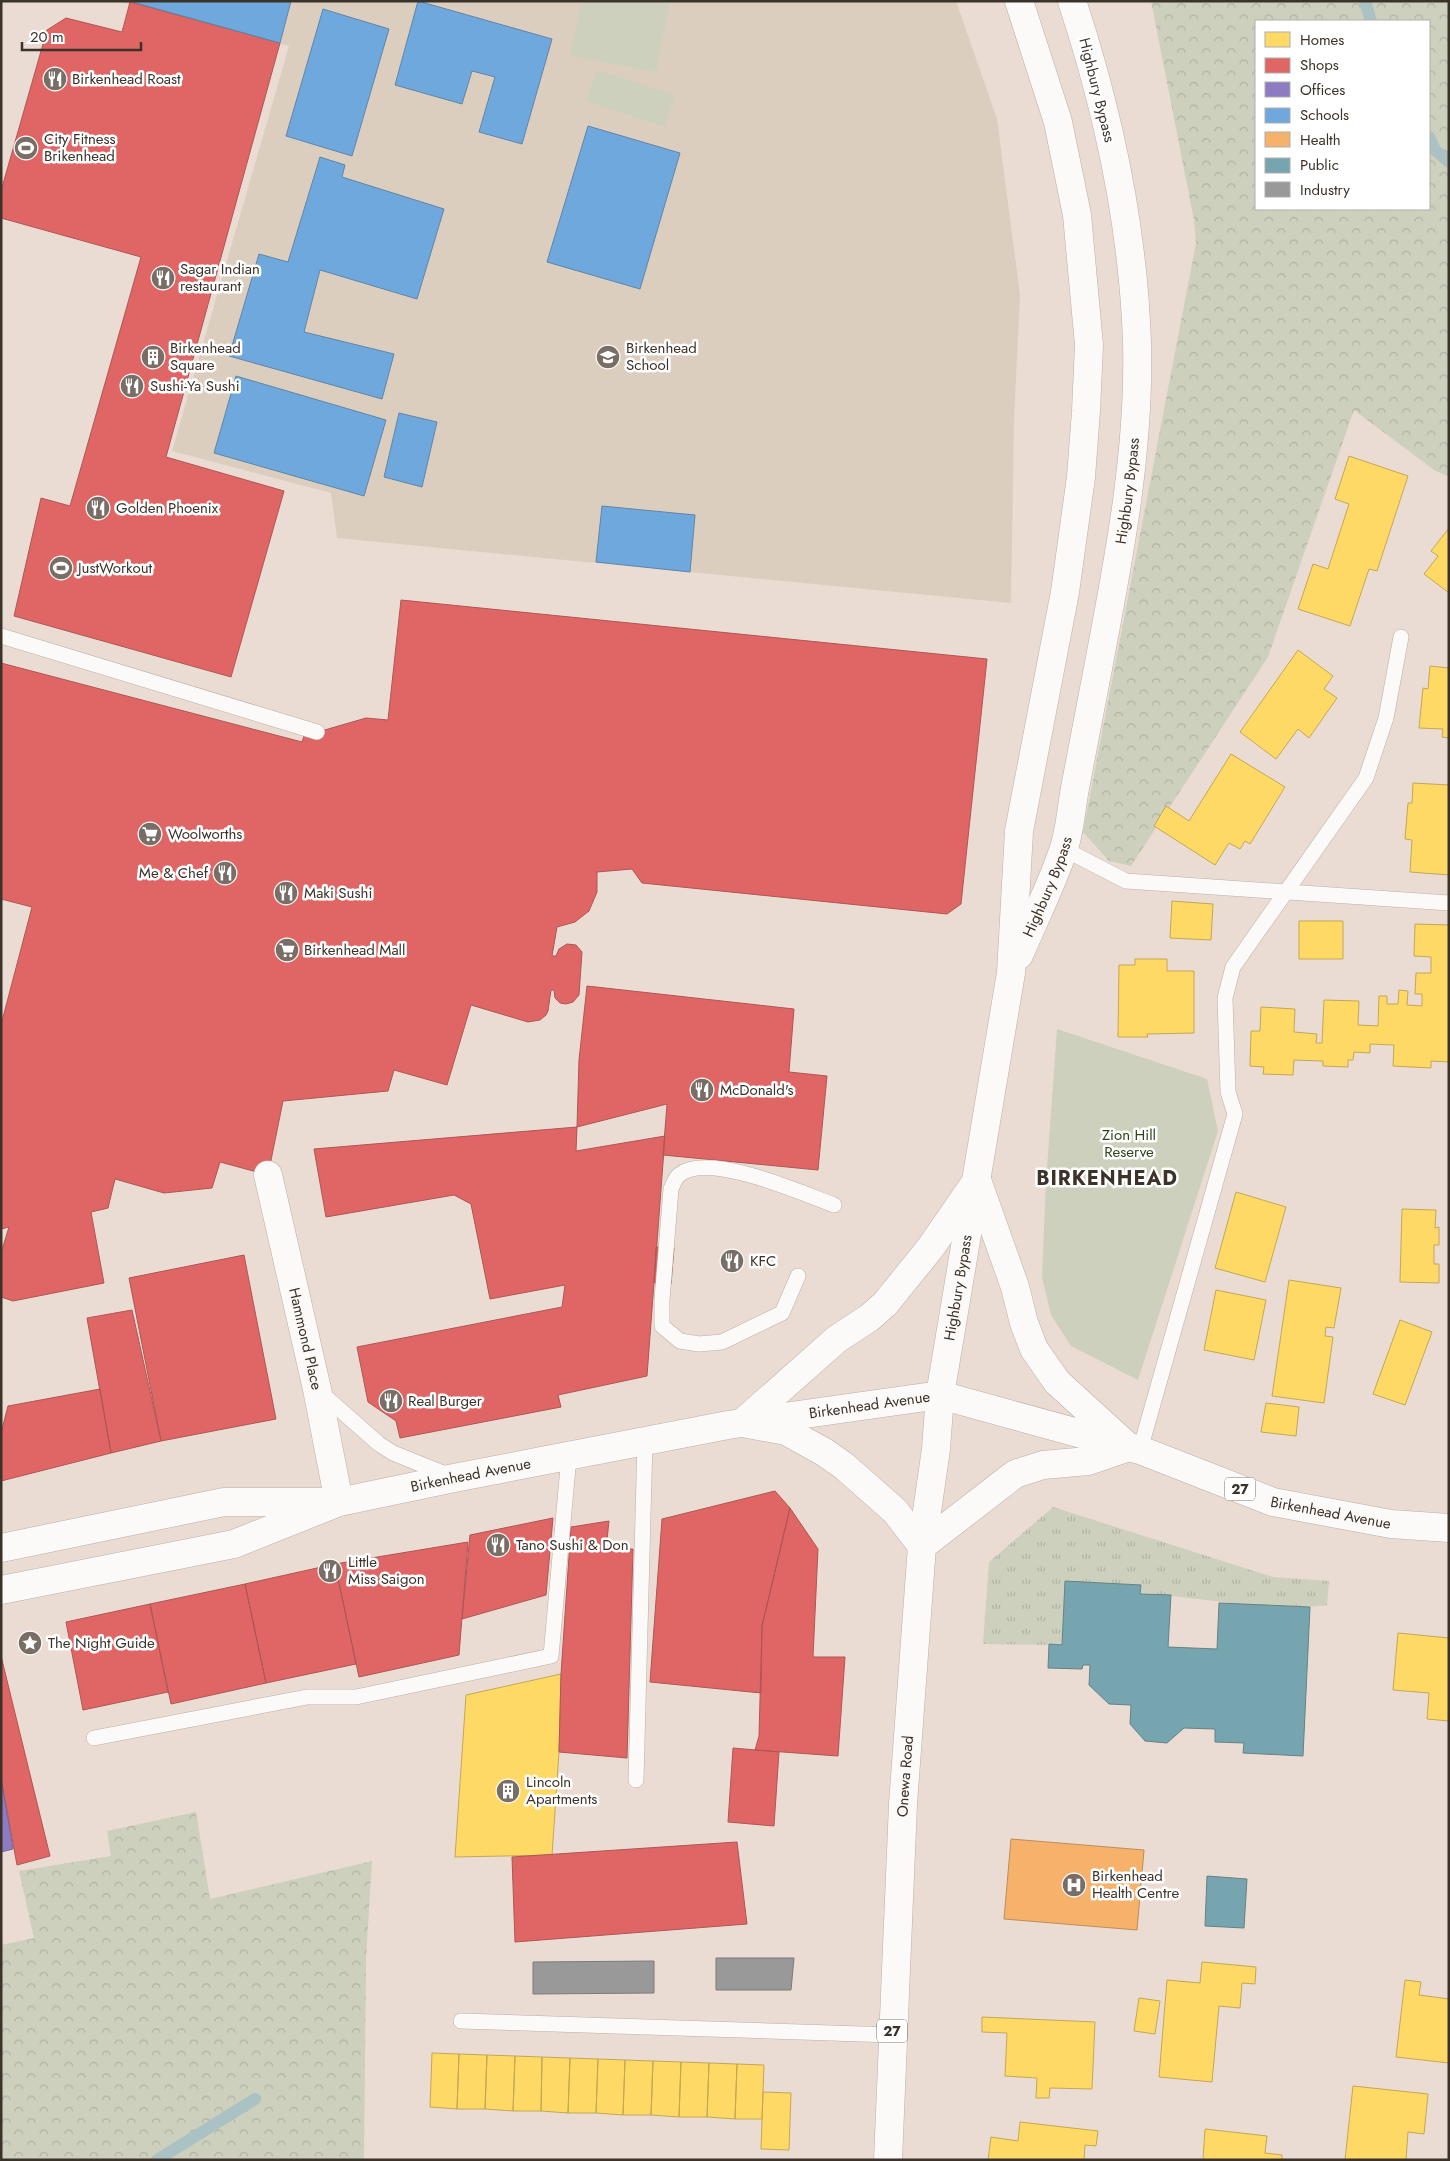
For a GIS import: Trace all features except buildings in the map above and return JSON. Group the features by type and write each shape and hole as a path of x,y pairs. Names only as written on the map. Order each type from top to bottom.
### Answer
{"main road":[{"name":"Highbury Bypass","path":"940,1395 1011,972 1019,831 1065,592 1081,477 1086,411 1088,345 1078,224 1058,122 1019,1"},
{"name":"Highbury Bypass","path":"1011,972 1064,849 1116,571 1130,474 1135,408 1137,342 1130,265 1108,133 1088,49 1072,1"},
{"name":"Hammond Place","path":"268,1175 317,1389 339,1502"},
{"path":"977,1180 1015,1287 1024,1323 1034,1349 1058,1382 1134,1448"},
{"path":"742,1423 837,1339 869,1318 885,1304 930,1247 977,1180"},
{"name":"Birkenhead Avenue","path":"1,1590 234,1544 339,1502 454,1478 742,1423 940,1395 1134,1448 1273,1502 1392,1524 1449,1528"},
{"name":"Onewa Road","path":"888,2160 903,1804 922,1546 936,1449 940,1395"},
{"path":"742,1423 786,1431 824,1452 844,1466 896,1511 922,1546 1015,1474 1043,1465 1088,1461 1134,1448"},
{"name":"Birkenhead Avenue","path":"1,1548 224,1502 339,1502"}],"lane":[{"path":"1,636 318,732"},
{"path":"1134,1448 1235,1114 1228,1092 1225,998 1233,967 1366,778 1386,718 1401,637"},
{"path":"1064,849 1126,881 1449,904"},
{"path":"798,1276 782,1313 722,1342 699,1344 680,1341 662,1326 662,1300 671,1189 679,1175 701,1167 744,1173 834,1205"},
{"path":"317,1389 379,1444 393,1453 454,1478"},
{"path":"636,1780 645,1441"},
{"path":"94,1738 306,1697 356,1697 552,1656 569,1456"},
{"path":"461,2021 892,2035"}],"shaded area":[{"name":"Birkenhead School","path":"116,1 956,1 997,119 1020,295 1014,420 1011,603 337,538 331,493 172,451 289,46"}],"green space":[{"path":"581,1 670,1 656,72 570,56"},
{"path":"1151,1 1449,1 1449,477 1434,470 1354,410 1268,657 1131,866 1109,861 1083,832 1196,243 1194,220"},
{"path":"597,70 675,95 665,127 586,101"},
{"name":"Zion Hill Reserve","path":"1057,1029 1207,1079 1218,1131 1138,1380 1071,1346 1051,1315 1042,1277 1046,1182"},
{"path":"1053,1507 1273,1577 1329,1581 1327,1605 1304,1607 1257,1606 1140,1594 1141,1585 1065,1581 1062,1645 983,1644 989,1562"},
{"path":"196,1812 210,1899 372,1861 366,1959 364,2160 1,2160 1,1945 34,1938 19,1871 111,1856 107,1831"}],"waterway":[{"path":"1365,1 1371,20"},
{"path":"1430,139 1435,150 1449,162"},
{"path":"157,2160 255,2099"}],"place":[{"name":"Birkenhead Roast","path":"55,79"},
{"name":"City Fitness Brikenhead","path":"26,148"},
{"name":"Sagar Indian restaurant","path":"163,278"},
{"name":"Birkenhead Square","path":"153,357"},
{"name":"Birkenhead School","path":"608,357"},
{"name":"Sushi-Ya Sushi","path":"132,386"},
{"name":"Golden Phoenix","path":"98,508"},
{"name":"JustWorkout","path":"61,568"},
{"name":"Woolworths","path":"150,834"},
{"name":"Me & Chef","path":"225,873"},
{"name":"Maki Sushi","path":"286,893"},
{"name":"Birkenhead Mall","path":"287,950"},
{"name":"McDonald's","path":"702,1090"},
{"name":"KFC","path":"732,1261"},
{"name":"Real Burger","path":"391,1401"},
{"name":"Tano Sushi & Don","path":"498,1545"},
{"name":"Little Miss Saigon","path":"330,1571"},
{"name":"The Night Guide","path":"30,1643"},
{"name":"Lincoln Apartments","path":"508,1791"},
{"name":"Birkenhead Health Centre","path":"1074,1885"}],"district":[{"name":"BIRKENHEAD","path":"1107,1178"}]}
